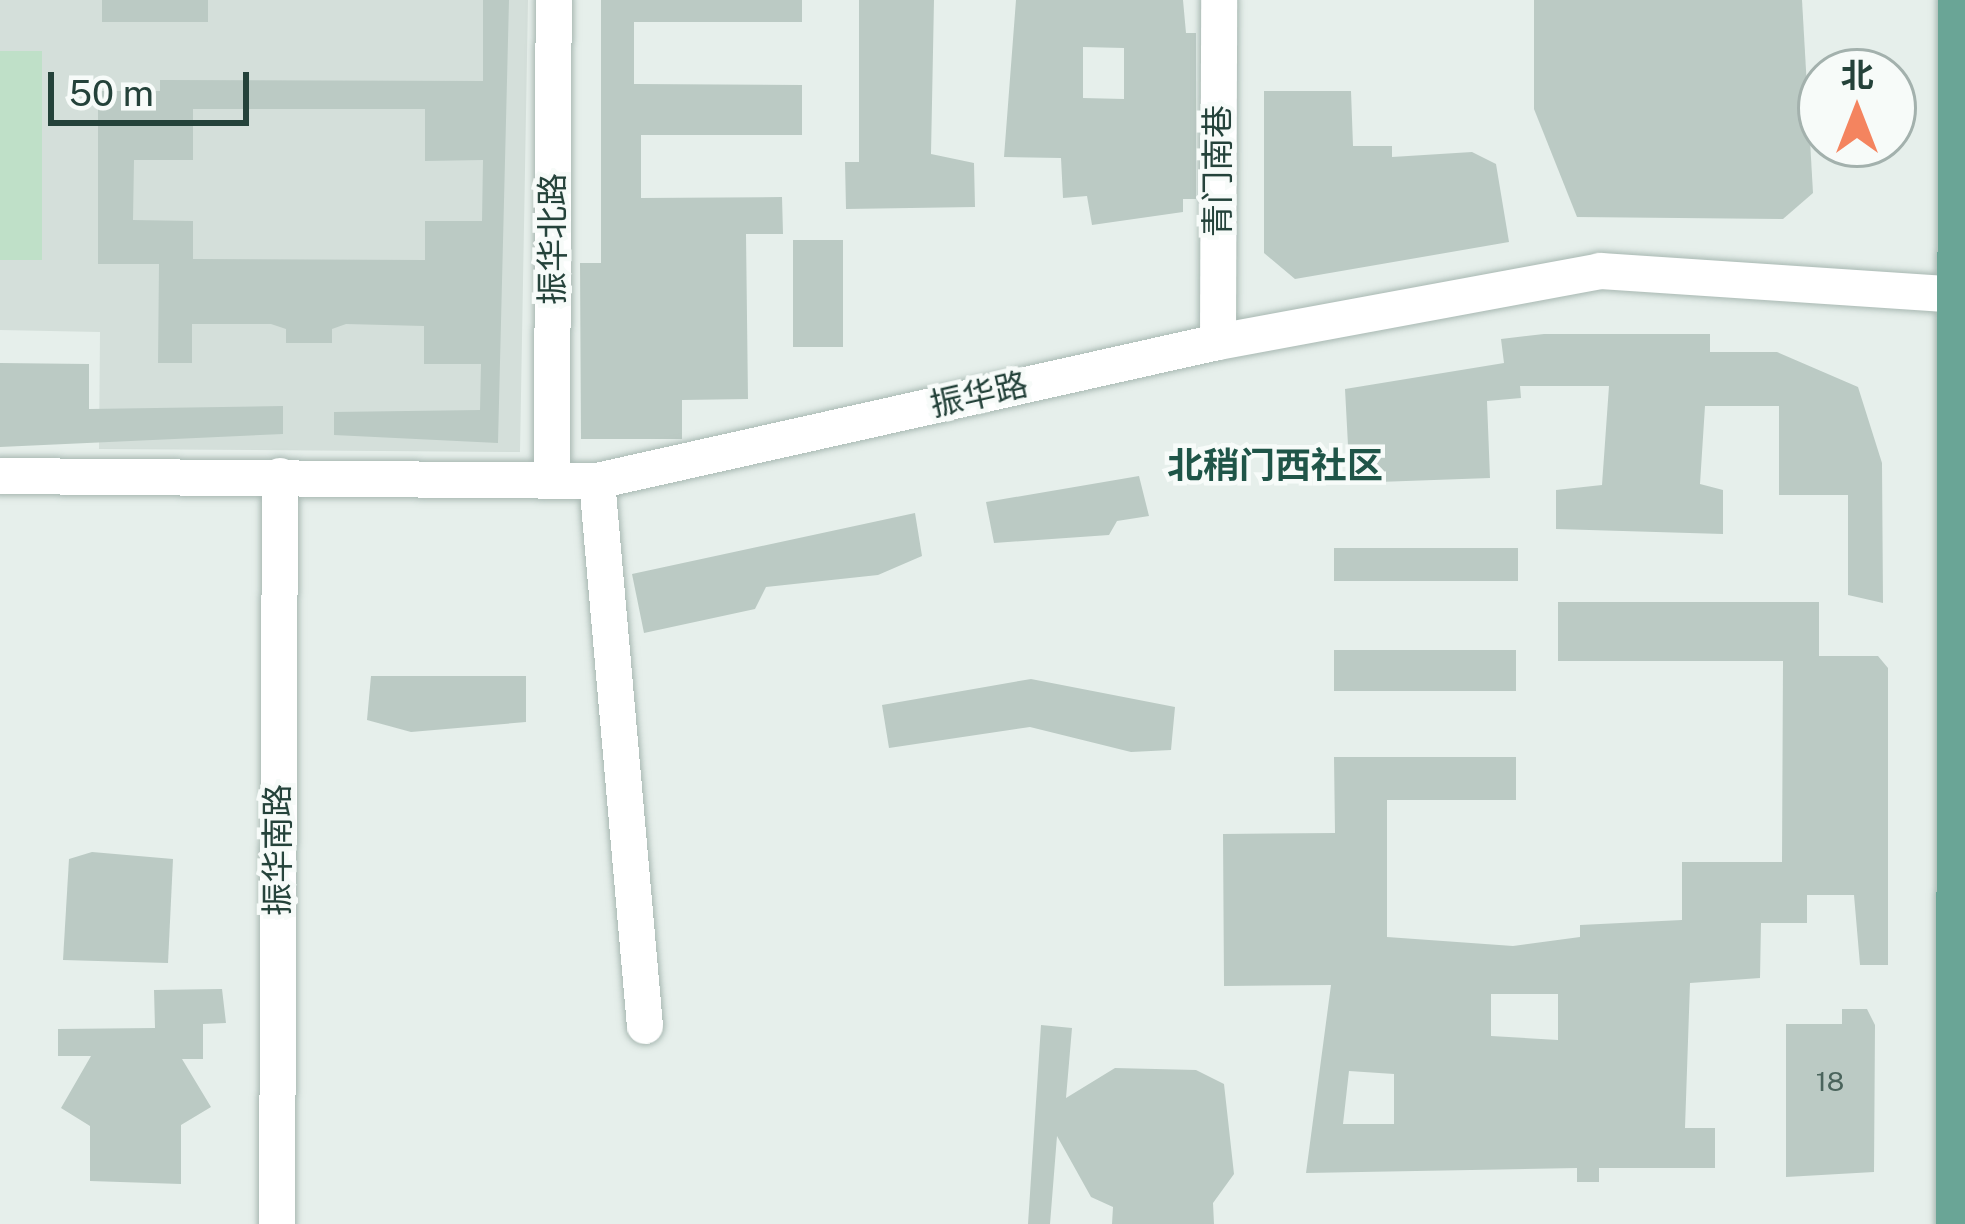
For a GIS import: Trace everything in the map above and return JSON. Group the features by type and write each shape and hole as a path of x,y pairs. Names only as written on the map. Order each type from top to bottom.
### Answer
{"main road":[{"path":"1954,1224 1960,294 1956,0"}],"street":[{"name":"振华北路","path":"552,478 554,0"},
{"name":"青门南巷","path":"1218,342 1219,0"},
{"name":"振华路","path":"0,476 597,481 1218,342 1600,271 1960,294"},
{"name":"振华南路","path":"277,1224 280,476"},
{"path":"597,481 645,1027"}],"shaded area":[{"path":"0,0 528,0 520,452 99,449 100,332 0,330"}],"green space":[{"path":"0,51 42,51 42,260 0,260"}],"building":[{"path":"102,0 208,0 208,22 102,22"},
{"path":"483,0 509,0 498,443 334,435 334,412 480,410 481,364 424,364 424,326 346,324 332,329 332,343 286,343 286,329 271,324 192,324 192,363 158,363 159,264 98,264 98,91 160,91 160,80 483,81","holes":["193,109 425,109 425,161 483,160 482,221 425,221 425,260 193,259 193,221 133,220 134,160 193,160"]},
{"path":"601,0 802,0 802,22 634,22 634,84 802,85 802,135 641,135 641,198 782,197 783,234 746,234 748,399 682,400 682,439 581,439 580,263 601,263"},
{"path":"859,0 934,0 931,154 974,163 975,207 846,209 845,162 859,162"},
{"path":"1016,0 1183,0 1186,33 1196,33 1196,199 1183,199 1183,212 1092,225 1087,196 1063,198 1061,158 1004,157","holes":["1083,47 1124,48 1124,99 1083,98"]},
{"path":"1534,0 1802,0 1805,48 1797,48 1797,168 1812,168 1813,193 1783,219 1577,217 1534,109"},
{"path":"1264,91 1351,91 1353,146 1392,146 1392,157 1472,152 1496,164 1509,242 1295,279 1264,253"},
{"path":"793,240 843,240 843,347 793,347"},
{"path":"1544,334 1710,334 1710,352 1777,352 1858,387 1882,463 1883,603 1848,595 1848,495 1779,495 1779,406 1705,406 1700,484 1723,490 1723,534 1556,529 1556,490 1602,485 1609,386 1520,386 1521,398 1487,401 1490,478 1350,483 1345,389 1504,363 1501,339"},
{"path":"0,363 89,364 89,409 283,406 283,434 0,447"},
{"path":"1139,476 1149,516 1117,521 1109,535 994,543 986,502"},
{"path":"915,513 922,556 878,575 766,587 755,609 644,633 632,574"},
{"path":"1334,548 1518,548 1518,581 1334,581"},
{"path":"1558,602 1819,602 1819,656 1878,656 1888,668 1888,965 1860,965 1854,895 1807,895 1807,923 1761,923 1760,978 1690,983 1685,1128 1715,1128 1715,1168 1599,1168 1599,1182 1577,1182 1577,1168 1306,1173 1331,985 1224,986 1223,834 1335,833 1334,757 1516,757 1516,800 1387,800 1387,937 1513,946 1580,937 1580,925 1682,920 1682,862 1782,862 1783,661 1558,661","holes":["1491,994 1558,994 1558,1040 1491,1036","1349,1071 1394,1074 1394,1124 1343,1124"]},
{"path":"1334,650 1516,650 1516,691 1334,691"},
{"path":"371,676 526,676 526,722 411,732 367,720"},
{"path":"1031,679 1175,707 1171,750 1131,752 1030,727 889,748 882,705"},
{"path":"92,852 173,859 168,963 63,960 69,859"},
{"path":"222,989 226,1023 203,1024 203,1059 182,1059 211,1107 181,1125 181,1184 90,1181 90,1126 61,1108 91,1056 58,1056 58,1029 155,1028 154,990"},
{"path":"1842,1009 1867,1009 1875,1025 1874,1172 1786,1177 1786,1024 1842,1024"},
{"path":"1041,1025 1072,1028 1066,1098 1115,1068 1196,1070 1224,1084 1234,1174 1213,1203 1214,1224 1112,1224 1113,1207 1091,1197 1057,1136 1050,1224 1028,1224"}],"district":[{"name":"北稍门西社区","path":"1275,466"}]}
